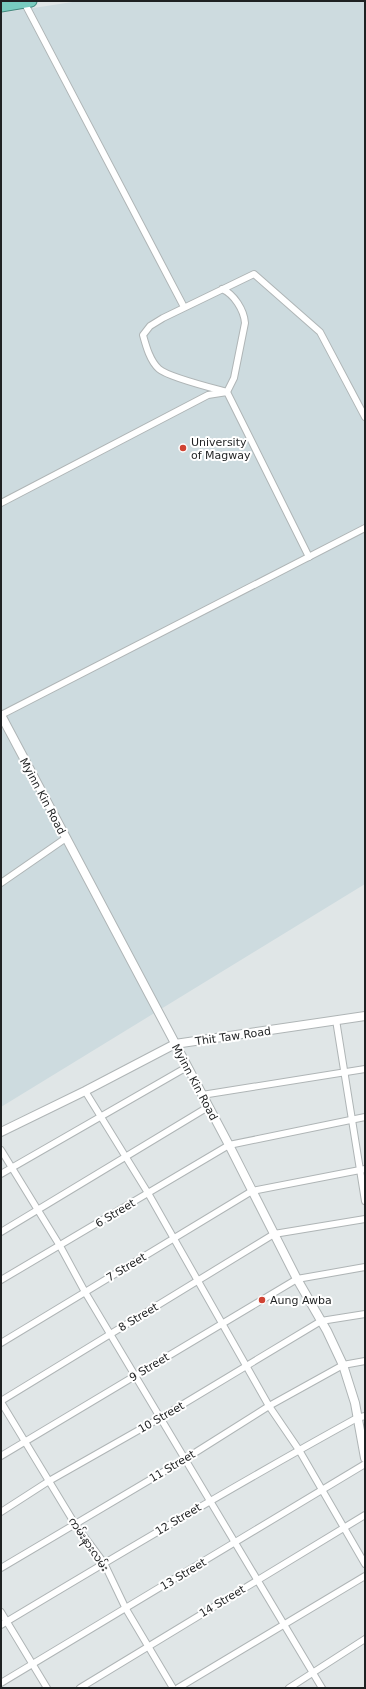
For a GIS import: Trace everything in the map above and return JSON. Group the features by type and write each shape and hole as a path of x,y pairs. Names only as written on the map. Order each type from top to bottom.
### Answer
{"highway":[{"path":"1,6 27,2"}],"street":[{"path":"27,2 184,307"},
{"path":"309,557 227,392 178,377 159,369 151,357 143,335 150,326 184,307 254,274 320,332 365,417"},
{"path":"222,288 231,292 245,317 234,378 227,392"},
{"path":"1,503 208,395 227,392"},
{"path":"1,715 365,528"},
{"name":"Myinn Kin Road","path":"1,715 202,1095"},
{"path":"1,883 66,838"},
{"name":"Thit Taw Road","path":"1,1132 85,1091 175,1044 365,1016"},
{"path":"336,1020 351,1120 363,1170 365,1202"},
{"path":"1,1174 187,1067"},
{"path":"1,1232 208,1107 202,1095 365,1069"},
{"path":"85,1091 124,1157 148,1193 269,1406 299,1450 365,1564"},
{"name":"Myinn Kin Road","path":"208,1107 343,1365 361,1417 365,1458"},
{"path":"229,1145 365,1117"},
{"name":"6 Street","path":"1,1280 229,1145"},
{"path":"1,1150 60,1246 85,1292 322,1688"},
{"path":"252,1191 363,1170"},
{"name":"7 Street","path":"1,1342 252,1191"},
{"path":"274,1234 365,1219"},
{"name":"8 Street","path":"1,1402 274,1234"},
{"path":"298,1279 365,1267"},
{"name":"9 Street","path":"1,1456 298,1279"},
{"path":"321,1321 365,1314"},
{"name":"10 Street","path":"1,1512 49,1481 160,1418 321,1321"},
{"path":"343,1365 365,1361"},
{"name":"11 Street","path":"1,1568 185,1459 269,1406 343,1365"},
{"name":"ကမ်းနားလမ်း","path":"1,1402 75,1524 104,1563 126,1609 174,1688"},
{"name":"12 Street","path":"4,1623 210,1500 361,1417"},
{"name":"13 Street","path":"1,1683 365,1464"},
{"name":"14 Street","path":"80,1688 365,1515"},
{"path":"178,1688 365,1576"},
{"path":"1,1612 4,1623 33,1664 47,1688"},
{"path":"289,1688 365,1639"}],"shaded area":[{"name":"University of Magway","path":"79,1 365,1 365,884 1,1107 1,13"}],"place":[{"name":"University of Magway","path":"183,448"},
{"name":"Aung Awba","path":"262,1300"}]}
